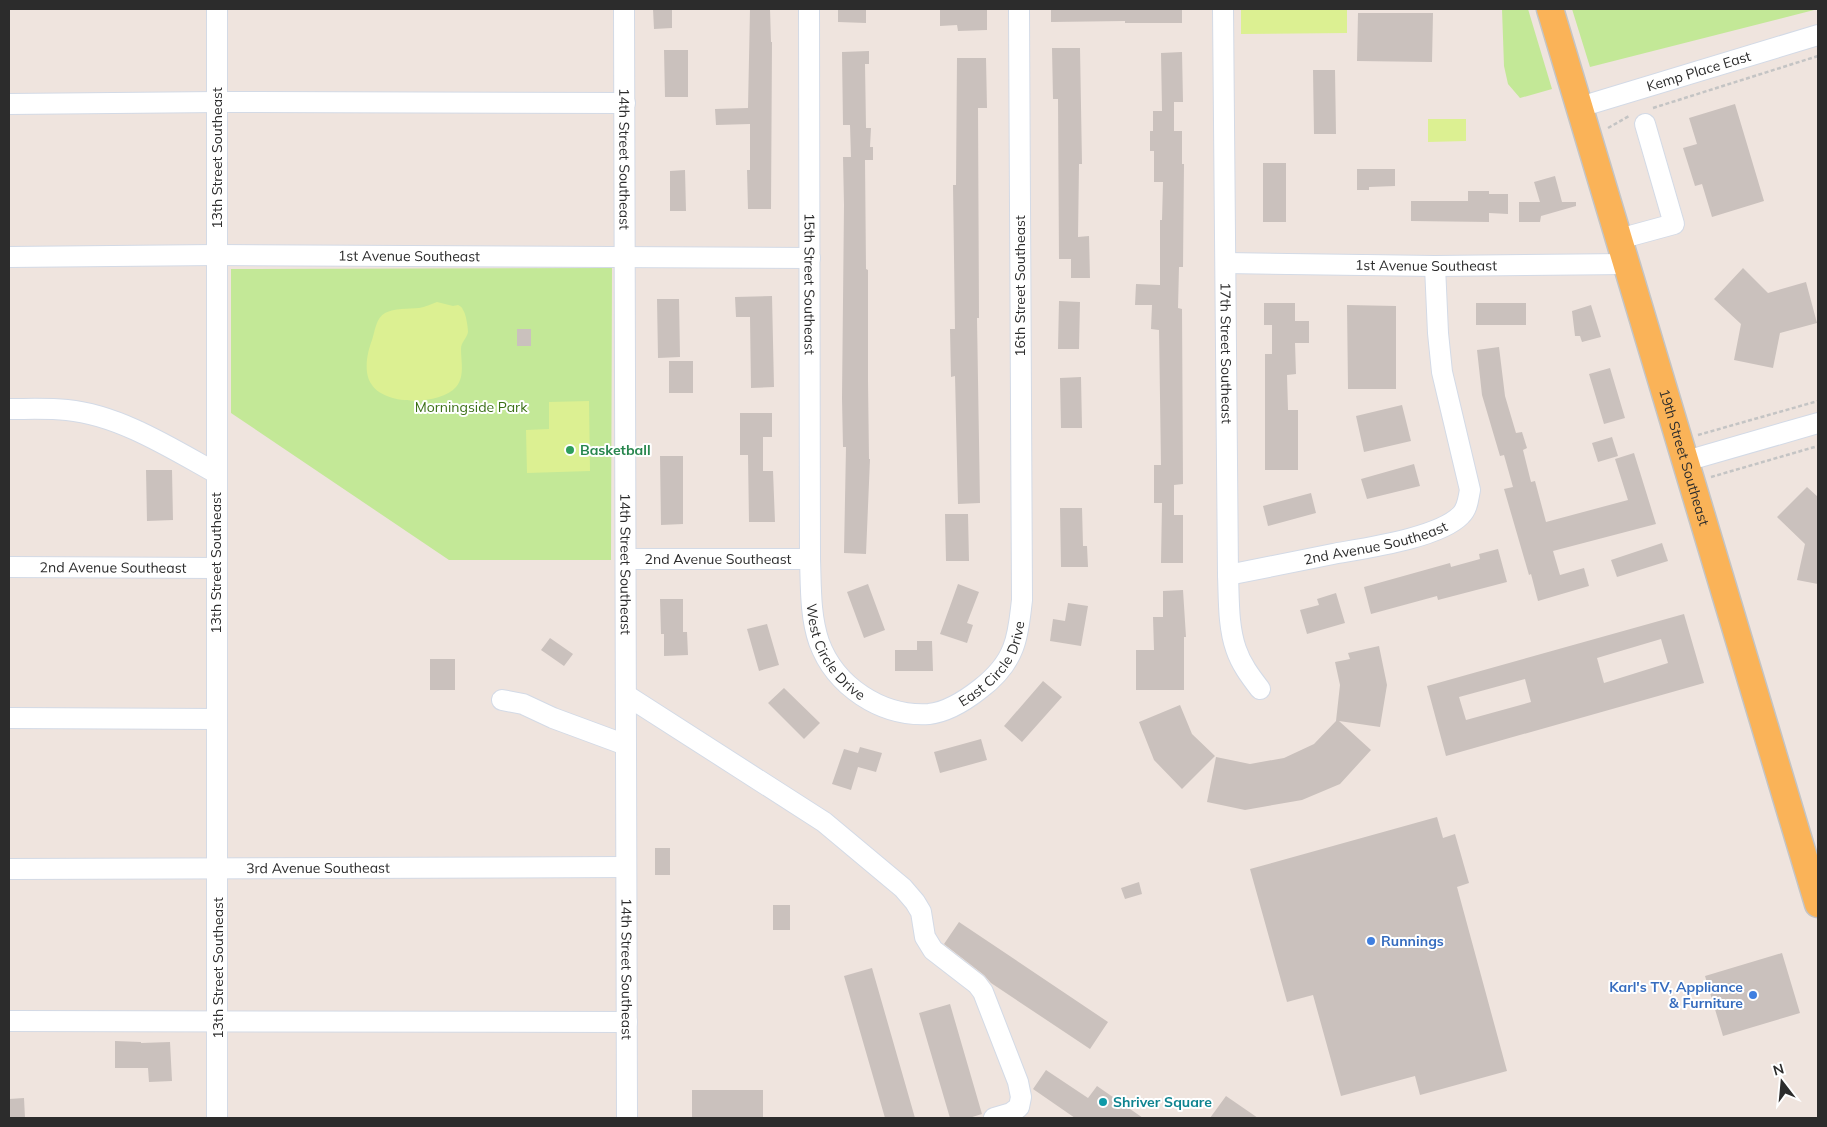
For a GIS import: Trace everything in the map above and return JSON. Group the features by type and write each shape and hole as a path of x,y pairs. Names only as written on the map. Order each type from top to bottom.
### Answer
{"main road":[{"name":"19th Street Southeast","path":"1550,9 1818,904"}],"street":[{"name":"13th Street Southeast","path":"217,9 217,1118"},
{"name":"14th Street Southeast","path":"624,9 627,1118"},
{"name":"15th Street Southeast","path":"809,9 810,559"},
{"name":"16th Street Southeast","path":"1019,9 1022,563"},
{"name":"17th Street Southeast","path":"1223,9 1228,575 1232,634 1236,650 1247,672 1260,689"},
{"name":"Kemp Place East","path":"1580,107 1818,35"},
{"path":"9,104 218,102 625,103"},
{"path":"1619,239 1674,224 1643,116"},
{"name":"1st Avenue Southeast","path":"9,257 216,255 810,258"},
{"name":"1st Avenue Southeast","path":"1226,263 1435,266 1626,264"},
{"name":"2nd Avenue Southeast","path":"1228,575 1390,543 1428,533 1451,523 1461,515 1467,506 1470,490 1442,372 1435,266"},
{"path":"9,409 68,410 101,417 128,427 216,473"},
{"path":"1686,461 1818,423"},
{"name":"2nd Avenue Southeast","path":"626,559 810,559"},
{"name":"West Circle Drive","path":"810,559 814,622 820,642 829,660 841,679 858,694 878,705 905,712"},
{"name":"East Circle Drive","path":"905,712 930,714 953,706 988,683 1002,667 1013,649 1019,627 1022,600 1022,563"},
{"name":"2nd Avenue Southeast","path":"9,567 216,568"},
{"path":"626,695 824,822 903,888 921,912 925,937 933,950 977,984 983,992 1018,1082 1021,1096 1019,1107 1011,1113 994,1118"},
{"path":"502,700 523,704 553,718 626,745"},
{"path":"9,718 217,719"},
{"name":"3rd Avenue Southeast","path":"9,869 626,867"},
{"path":"9,1021 627,1022"}],"path":[{"path":"1604,130 1623,118 1643,116 1818,56"},
{"path":"1694,436 1818,400"},
{"path":"1707,478 1818,446"}],"green space":[{"path":"1241,9 1347,9 1347,33 1241,34"},
{"path":"1502,9 1528,9 1552,89 1520,98 1508,84 1504,66"},
{"path":"1572,9 1818,9 1590,67"},
{"path":"1428,119 1466,119 1466,141 1428,142"},
{"name":"Morningside Park","path":"612,268 611,560 449,560 231,413 231,269"},
{"path":"437,302 453,306 459,305 466,317 468,332 461,347 462,369 459,383 448,393 426,400 401,400 379,392 369,380 367,357 376,325 380,318 385,313 393,310 419,308"},
{"name":"Basketball","path":"589,401 590,471 527,473 526,430 549,429 549,402"}],"building":[{"path":"653,9 672,9 672,28 654,29"},
{"path":"750,9 770,9 772,42 771,209 748,209 747,170 750,170 750,124 716,125 715,109 748,108"},
{"path":"838,9 866,9 866,23 838,22"},
{"path":"940,9 987,9 987,30 958,31 957,25 940,26"},
{"path":"1051,9 1182,9 1182,23 1125,23 1125,21 1051,22"},
{"path":"1358,13 1433,13 1432,62 1357,61"},
{"path":"1052,48 1080,48 1082,164 1079,164 1078,237 1089,236 1090,278 1071,278 1071,259 1059,259 1058,99 1053,99"},
{"path":"664,50 688,50 688,97 665,97"},
{"path":"869,51 869,64 865,64 866,128 871,128 870,147 873,147 873,160 865,160 870,459 866,554 844,553 846,447 843,447 842,398 843,157 851,157 850,125 843,125 842,52"},
{"path":"1182,52 1183,102 1174,102 1174,131 1182,131 1182,164 1184,164 1183,267 1179,267 1178,308 1182,309 1183,484 1174,485 1174,515 1183,515 1183,563 1161,563 1162,503 1154,503 1154,465 1161,465 1159,330 1151,329 1152,305 1135,305 1136,284 1160,285 1160,220 1162,220 1163,182 1154,182 1154,151 1150,151 1150,131 1153,131 1153,111 1162,111 1161,53"},
{"path":"957,58 986,58 987,108 978,108 979,318 977,318 980,503 958,504 955,376 951,377 950,329 955,329 953,185 956,185"},
{"path":"1313,70 1335,70 1336,134 1314,134"},
{"path":"1735,104 1764,201 1712,217 1702,184 1695,186 1683,148 1697,144 1689,118"},
{"path":"1263,163 1286,163 1286,222 1263,222"},
{"path":"1357,169 1395,169 1395,186 1369,187 1369,190 1357,190"},
{"path":"685,170 686,211 670,211 670,171"},
{"path":"1555,176 1562,202 1576,202 1576,206 1541,216 1540,222 1519,222 1519,202 1540,202 1534,182"},
{"path":"1468,191 1489,191 1489,194 1508,194 1508,214 1489,213 1489,222 1411,221 1411,201 1468,201"},
{"path":"1743,268 1768,293 1806,282 1817,323 1780,333 1773,368 1734,360 1741,324 1714,299"},
{"path":"772,296 774,387 751,388 750,317 736,317 735,297"},
{"path":"657,299 679,299 680,357 658,358"},
{"path":"1059,301 1080,302 1079,349 1058,349"},
{"path":"1264,303 1295,303 1295,321 1309,321 1309,343 1295,343 1296,374 1287,375 1288,410 1298,410 1298,470 1265,470 1265,354 1272,354 1272,325 1264,325"},
{"path":"1476,303 1526,303 1526,325 1476,325"},
{"path":"1347,305 1396,306 1396,389 1348,389"},
{"path":"1591,305 1601,337 1582,342 1580,336 1575,336 1572,311"},
{"path":"517,329 531,329 531,346 517,346"},
{"path":"1499,347 1505,396 1516,433 1522,432 1527,448 1523,450 1531,482 1535,481 1546,522 1628,500 1615,459 1634,453 1656,524 1553,551 1560,575 1584,568 1589,586 1538,601 1504,489 1513,487 1504,455 1500,456 1482,395 1477,350"},
{"path":"669,361 693,361 693,393 669,393"},
{"path":"1610,368 1625,418 1604,424 1589,374"},
{"path":"1081,377 1082,428 1061,428 1060,378"},
{"path":"1402,405 1411,441 1364,452 1356,416"},
{"path":"740,413 772,413 772,437 763,437 763,471 773,471 775,522 749,522 748,455 740,455"},
{"path":"1612,437 1618,456 1598,462 1592,443"},
{"path":"660,456 683,456 683,524 661,525"},
{"path":"1414,464 1420,486 1367,499 1361,479"},
{"path":"146,470 172,470 173,520 147,521"},
{"path":"1807,487 1818,497 1818,584 1797,580 1805,544 1777,517"},
{"path":"1311,493 1316,513 1268,526 1263,506"},
{"path":"1060,508 1082,508 1083,546 1087,546 1088,567 1061,567"},
{"path":"945,514 968,514 969,561 946,561"},
{"path":"1662,543 1668,561 1617,577 1611,560"},
{"path":"1498,549 1507,582 1438,600 1437,596 1371,614 1364,587 1450,563 1451,567 1480,559 1479,554"},
{"path":"868,584 885,630 864,638 847,592"},
{"path":"958,584 979,592 967,623 973,625 967,643 940,634"},
{"path":"1183,590 1186,637 1184,637 1184,690 1136,690 1136,650 1154,650 1153,617 1163,617 1163,591"},
{"path":"1336,593 1345,623 1307,634 1300,610 1319,605 1317,599"},
{"path":"660,599 683,599 683,632 687,632 688,655 664,656 664,634 661,634"},
{"path":"1068,603 1088,606 1081,646 1050,641 1053,619 1065,621"},
{"path":"1684,614 1704,683 1446,756 1427,686","holes":["1661,639 1668,663 1604,683 1597,658","1525,679 1531,702 1466,720 1459,697"]},
{"path":"767,624 779,665 759,671 747,629"},
{"path":"550,638 573,654 564,666 541,650"},
{"path":"917,641 932,641 933,671 895,671 895,650 917,650"},
{"path":"1379,646 1387,685 1380,727 1339,721 1371,750 1340,784 1302,800 1245,810 1207,802 1216,757 1250,764 1284,758 1314,744 1336,721 1340,685 1335,662 1350,659 1348,653"},
{"path":"430,659 455,659 455,690 430,690"},
{"path":"1043,681 1062,697 1022,742 1004,726"},
{"path":"784,688 820,723 804,739 768,703"},
{"path":"1180,705 1192,734 1215,756 1182,789 1154,760 1139,722"},
{"path":"981,739 987,760 940,773 934,752"},
{"path":"860,747 882,753 876,772 858,767 851,790 832,784 844,749 858,753"},
{"name":"Runnings","path":"1437,817 1443,838 1455,834 1469,883 1457,887 1507,1071 1420,1095 1415,1076 1341,1096 1313,995 1287,1002 1250,869"},
{"path":"655,848 670,848 670,875 655,875"},
{"path":"1139,882 1142,894 1125,899 1121,888"},
{"path":"773,905 790,905 790,930 773,930"},
{"path":"959,922 1108,1022 1090,1049 991,983 984,975 944,944"},
{"name":"Karl's TV, Appliance & Furniture","path":"1782,953 1800,1013 1723,1036 1705,976"},
{"path":"872,968 915,1118 885,1118 844,976"},
{"path":"950,1004 982,1114 969,1118 950,1118 919,1013"},
{"path":"115,1041 141,1043 170,1042 172,1081 149,1082 148,1068 115,1068"},
{"path":"1046,1070 1088,1098 1097,1086 1143,1118 1075,1118 1033,1089"},
{"path":"692,1090 763,1090 763,1118 692,1118"},
{"path":"1226,1096 1258,1118 1210,1118"},
{"path":"24,1098 25,1118 9,1118 9,1099"}],"place":[{"name":"Basketball","path":"570,450"},
{"name":"Runnings","path":"1371,941"},
{"name":"Karl's TV, Appliance & Furniture","path":"1753,995"},
{"name":"Shriver Square","path":"1103,1102"}]}
